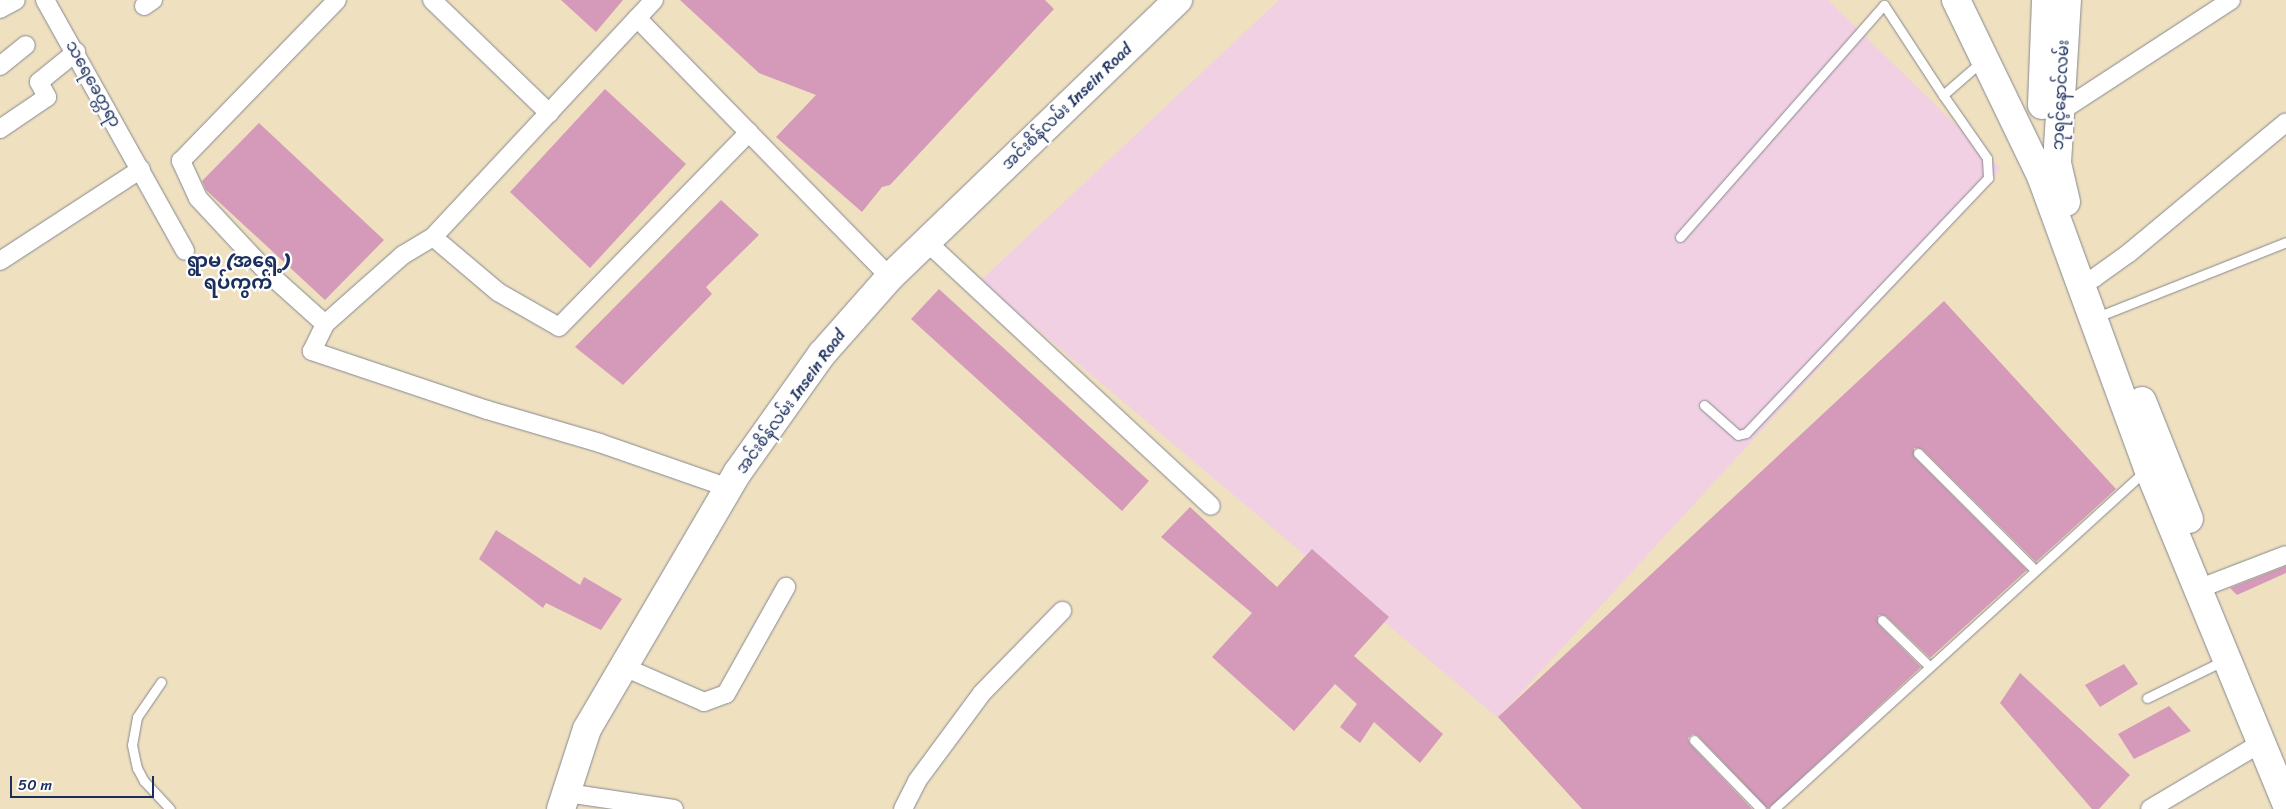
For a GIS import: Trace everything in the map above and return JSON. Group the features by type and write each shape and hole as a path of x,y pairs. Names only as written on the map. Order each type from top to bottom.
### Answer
{"main road":[{"name":"အင်းစိန်လမ်း Insein Road","path":"564,801 587,729 729,488 822,354 890,277 928,243 1178,0"},
{"path":"1956,0 1984,59 2051,183 2099,315 2206,587 2286,757"},
{"name":"ဘုရင့်နောင်လမ်း","path":"2046,0 2051,183"},
{"name":"ဘုရင့်နောင်လမ်း","path":"2051,183 2057,163 2067,0"},
{"path":"2206,587 2225,659 2286,803"}],"street":[{"path":"0,9 16,0"},
{"name":"သရေခေတ္တရာ","path":"45,0 76,52 185,250"},
{"path":"325,324 266,271 198,198 181,161 337,0"},
{"path":"432,0 549,113"},
{"path":"654,0 433,237 403,255 325,324 312,351 729,488"},
{"path":"2061,111 2231,0"},
{"path":"637,18 890,277"},
{"path":"0,66 26,45"},
{"path":"0,129 47,98 39,82 76,52"},
{"path":"2087,280 2129,252 2286,122"},
{"path":"433,237 498,292 559,327 749,132"},
{"path":"0,261 141,169"},
{"path":"928,243 1211,506"},
{"path":"2206,587 2286,555"},
{"path":"624,667 704,702 726,694 786,586"},
{"path":"903,809 917,781 982,693 1062,611"},
{"path":"2150,809 2260,743"},
{"path":"564,801 674,809"}],"lane":[{"path":"1680,237 1884,5 1987,158 1988,178 1746,434 1738,435 1704,404"},
{"path":"1943,95 1984,59"},
{"path":"2099,315 2286,242"},
{"path":"1918,453 2034,569"},
{"path":"1774,809 2034,569 2157,464"},
{"path":"1882,620 1929,666"},
{"path":"2147,698 2225,659"},
{"path":"161,682 137,717 132,745 137,768 144,781 170,809"},
{"path":"1694,740 1761,809"}],"shaded area":[{"path":"1279,0 1828,0 2001,169 1498,718 980,281"}],"building":[{"path":"561,0 623,0 596,32"},
{"path":"680,0 1045,0 1054,9 890,185 882,187 862,212 776,137 816,95 759,73"},
{"path":"605,89 686,164 590,268 510,192"},
{"path":"259,123 384,240 325,300 206,190 202,181"},
{"path":"721,200 759,235 706,287 712,294 623,385 575,347"},
{"path":"939,289 1149,481 1122,511 911,319"},
{"path":"1944,301 2116,489 2036,562 1922,449 1914,448 1914,457 2027,570 1930,658 1886,616 1878,615 1878,624 1921,667 1768,809 1698,736 1693,734 1688,738 1690,744 1752,809 1582,809 1498,717"},
{"path":"1190,507 1277,587 1312,549 1389,617 1354,656 1443,734 1420,763 1374,722 1360,743 1340,727 1357,704 1335,684 1294,731 1212,657 1252,613 1161,537"},
{"path":"496,530 580,585 584,577 622,599 601,630 546,603 543,608 479,559"},
{"path":"2286,566 2286,573 2237,595 2230,588"},
{"path":"2124,664 2138,684 2100,707 2085,685"},
{"path":"2020,673 2130,775 2099,809 2092,809 2000,703"},
{"path":"2169,706 2191,731 2134,759 2118,734"}],"district":[{"name":"ရွာမ (အရှေ့) ရပ်ကွက်","path":"238,272"}]}
